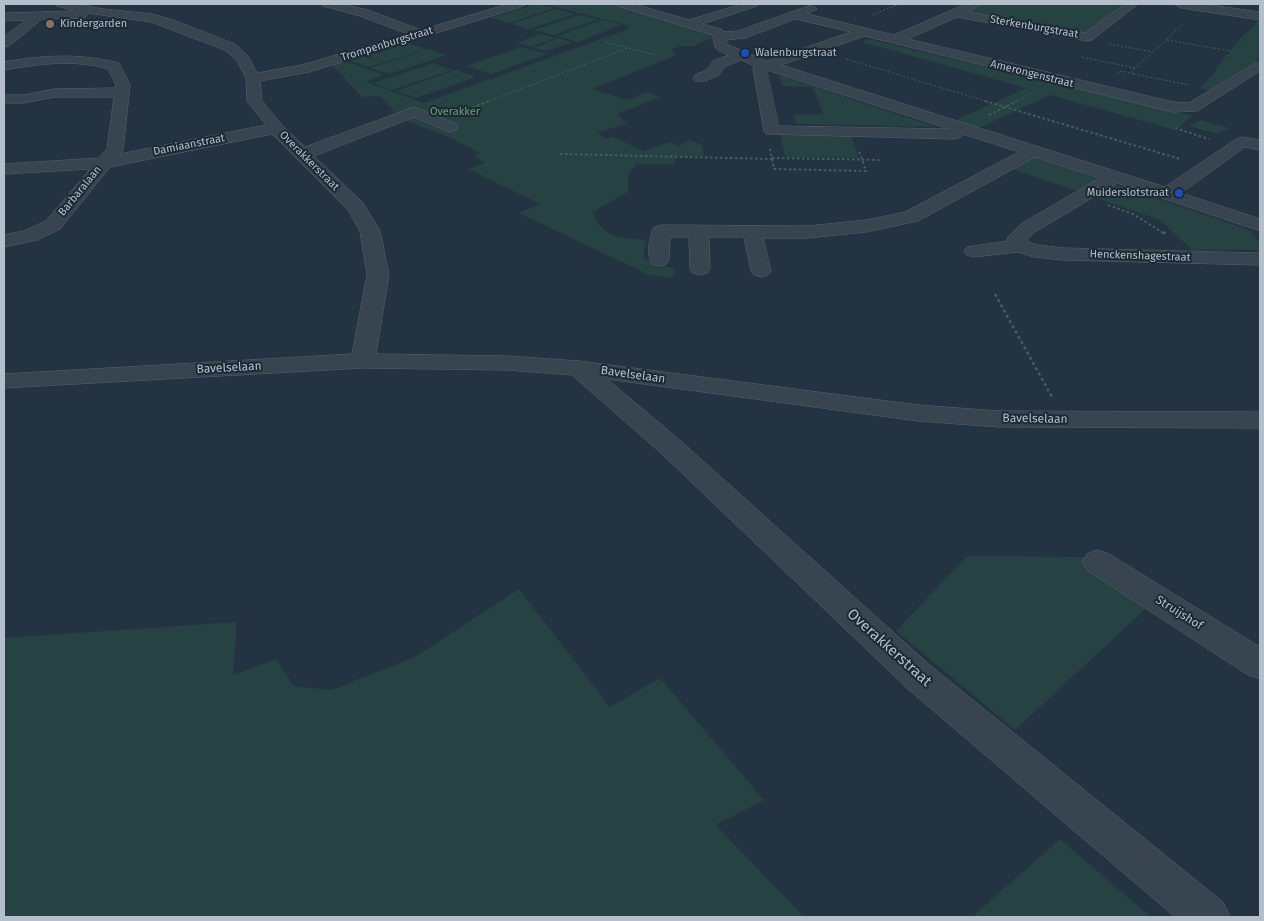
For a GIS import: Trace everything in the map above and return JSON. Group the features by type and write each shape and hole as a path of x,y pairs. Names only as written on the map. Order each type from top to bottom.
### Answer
{"street":[{"name":"Overakkerstraat","path":"61,4 104,14 152,18"},
{"name":"Overakkerstraat","path":"121,4 152,18 230,47 243,58 253,78 255,101 276,128 356,207 370,232 378,275 363,361"},
{"path":"332,4 364,13 420,34"},
{"name":"Trompenburgstraat","path":"253,78 304,69 520,4"},
{"path":"622,4 717,32 720,36 719,44 722,48 739,56 1260,225"},
{"path":"692,24 752,4"},
{"path":"720,36 740,35 795,15 818,4"},
{"path":"894,40 976,4"},
{"name":"Sterkenburgstraat","path":"956,13 1087,37 1132,4"},
{"path":"1181,4 1260,16"},
{"path":"4,17 104,14"},
{"name":"Amerongenstraat","path":"795,15 1173,107 1192,108 1260,66"},
{"path":"4,44 38,16"},
{"path":"864,32 760,68 772,131 979,133"},
{"path":"700,78 714,72 718,64 739,56"},
{"path":"4,66 50,59 100,61 114,66 123,85 122,99 115,150 103,163"},
{"path":"4,99 24,99 54,93 122,92"},
{"path":"303,154 414,112 444,124"},
{"name":"Damiaanstraat","path":"4,169 103,163 276,128"},
{"path":"1167,194 1242,142 1260,145"},
{"path":"659,260 661,230 808,232 866,226 911,218 1034,151"},
{"name":"Barbaralaan","path":"4,241 30,236 53,225 103,163"},
{"path":"1020,246 1017,238 1028,228 1116,177"},
{"path":"699,231 700,269"},
{"path":"752,232 761,271"},
{"name":"Henckenshagestraat","path":"974,251 1020,246 1034,251 1063,254 1260,259"},
{"name":"Bavelselaan","path":"4,381 363,361 507,363 579,368 918,413 1064,420 1260,420"},
{"name":"Overakkerstraat","path":"579,368 672,448 920,678 1208,917"},
{"name":"Struijshof","path":"1098,562 1260,665"}],"path":[{"path":"1134,74 1132,71 1202,7"},
{"path":"1200,87 1260,16"},
{"path":"1166,40 1231,51"},
{"path":"606,42 655,55"},
{"path":"1107,44 1153,52"},
{"path":"444,124 628,48"},
{"path":"814,49 1206,167"},
{"path":"1076,56 1084,52"},
{"path":"1102,90 1104,85 1121,71 1216,92"},
{"path":"960,127 1006,107 1058,80"},
{"path":"772,131 767,133 774,170 866,171 852,132"},
{"path":"560,154 882,160"},
{"path":"1082,196 1132,214 1171,238 1191,258"},
{"path":"995,294 1064,420"}],"green space":[{"path":"537,4 555,8 509,23 491,18"},
{"name":"Overakker","path":"543,4 616,4 717,33 719,36 698,43 696,46 680,46 671,50 677,55 592,89 627,100 647,92 661,97 617,114 627,123 597,133 606,139 612,137 645,151 670,142 679,146 690,140 702,145 704,156 677,156 674,164 637,164 628,174 628,192 592,212 602,228 608,232 620,237 646,240 643,258 675,269 672,278 649,275 519,213 540,204 468,169 485,163 474,156 480,153 447,136 391,115 395,113 380,96 362,97 329,62 338,59 384,75 366,82 424,103 626,30 630,26"},
{"path":"982,4 1127,4 1084,35 963,12"},
{"path":"556,9 575,14 529,29 511,24"},
{"path":"579,15 599,19 553,35 534,30"},
{"path":"1260,18 1260,56 1258,60 1209,90 1201,88"},
{"path":"602,20 622,25 577,42 557,36"},
{"path":"541,34 555,38 530,47 516,43"},
{"path":"558,38 572,42 547,51 533,48"},
{"path":"869,39 1193,116 1175,130 1050,95 977,129 954,121 1026,88 862,42"},
{"path":"408,43 427,49 369,67 350,61"},
{"path":"521,47 547,54 491,74 465,66"},
{"path":"428,49 447,55 389,74 370,68"},
{"path":"433,63 452,70 392,90 373,83"},
{"path":"456,70 476,77 416,98 396,91"},
{"path":"779,75 936,127 796,124 793,115 823,114 813,87 783,86"},
{"path":"1200,120 1229,128 1218,134 1189,126"},
{"path":"780,134 851,135 859,158 785,157"},
{"path":"1035,157 1249,230 1260,242 1260,250 1192,250 1160,220 1013,169"},
{"path":"967,556 1086,557 1154,601 1015,730 896,631"},
{"path":"519,589 610,707 660,678 764,800 716,825 804,917 4,917 4,638 237,622 233,675 276,659 294,686 331,690 415,657"},
{"path":"1060,839 1151,917 972,917"}],"place":[{"name":"Kindergarden","path":"50,24"},
{"name":"Walenburgstraat","path":"745,53"},
{"name":"Muiderslotstraat","path":"1179,193"}]}
